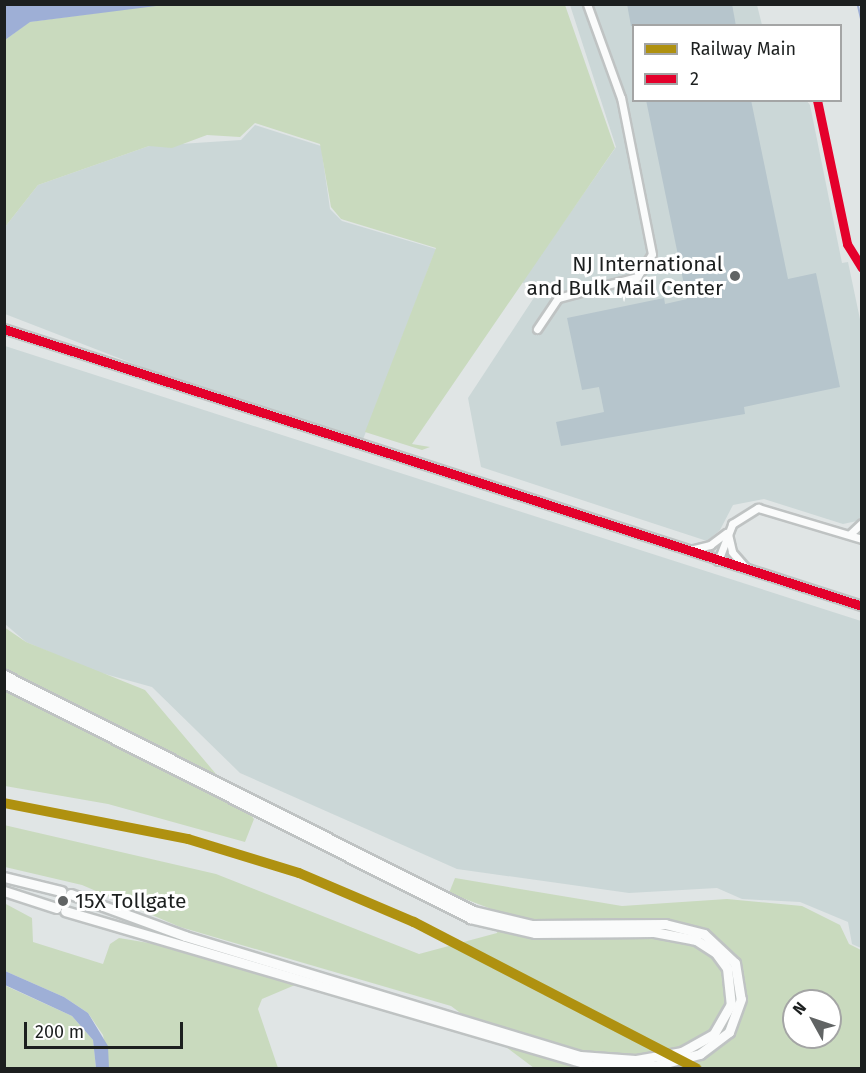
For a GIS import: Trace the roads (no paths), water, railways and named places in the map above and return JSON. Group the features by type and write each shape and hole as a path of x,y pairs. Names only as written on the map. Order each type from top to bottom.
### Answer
{"highway":[{"path":"4,675 492,921"},
{"path":"4,683 448,909 492,921 544,926 658,924 699,932 720,944 737,968 742,993 737,1017 720,1041 695,1056 654,1066 606,1068 558,1059 301,976 66,893 4,877"},
{"path":"4,891 301,976"}],"main road":[{"path":"4,329 861,606"}],"street":[{"path":"537,329 558,298 637,277 652,254 621,98 587,4"},
{"path":"684,550 710,545 728,531 739,516 762,508 861,539"},
{"path":"850,534 861,523"},
{"path":"718,561 728,531"},
{"path":"728,531 732,552 752,572"},
{"path":"850,534 861,531"}],"water":[{"path":"5,5 164,5 30,22 5,40"},
{"path":"5,971 64,997 88,1013 108,1046 109,1068 96,1068 93,1040 72,1016 5,985"}],"waterway":[{"path":"858,4 862,21"}],"rail line":[{"name":"Main","path":"4,803 188,839 299,873 414,922 696,1068"}],"place":[{"name":"NJ International and Bulk Mail Center","path":"735,276"},
{"name":"15X Tollgate","path":"63,901"}]}
